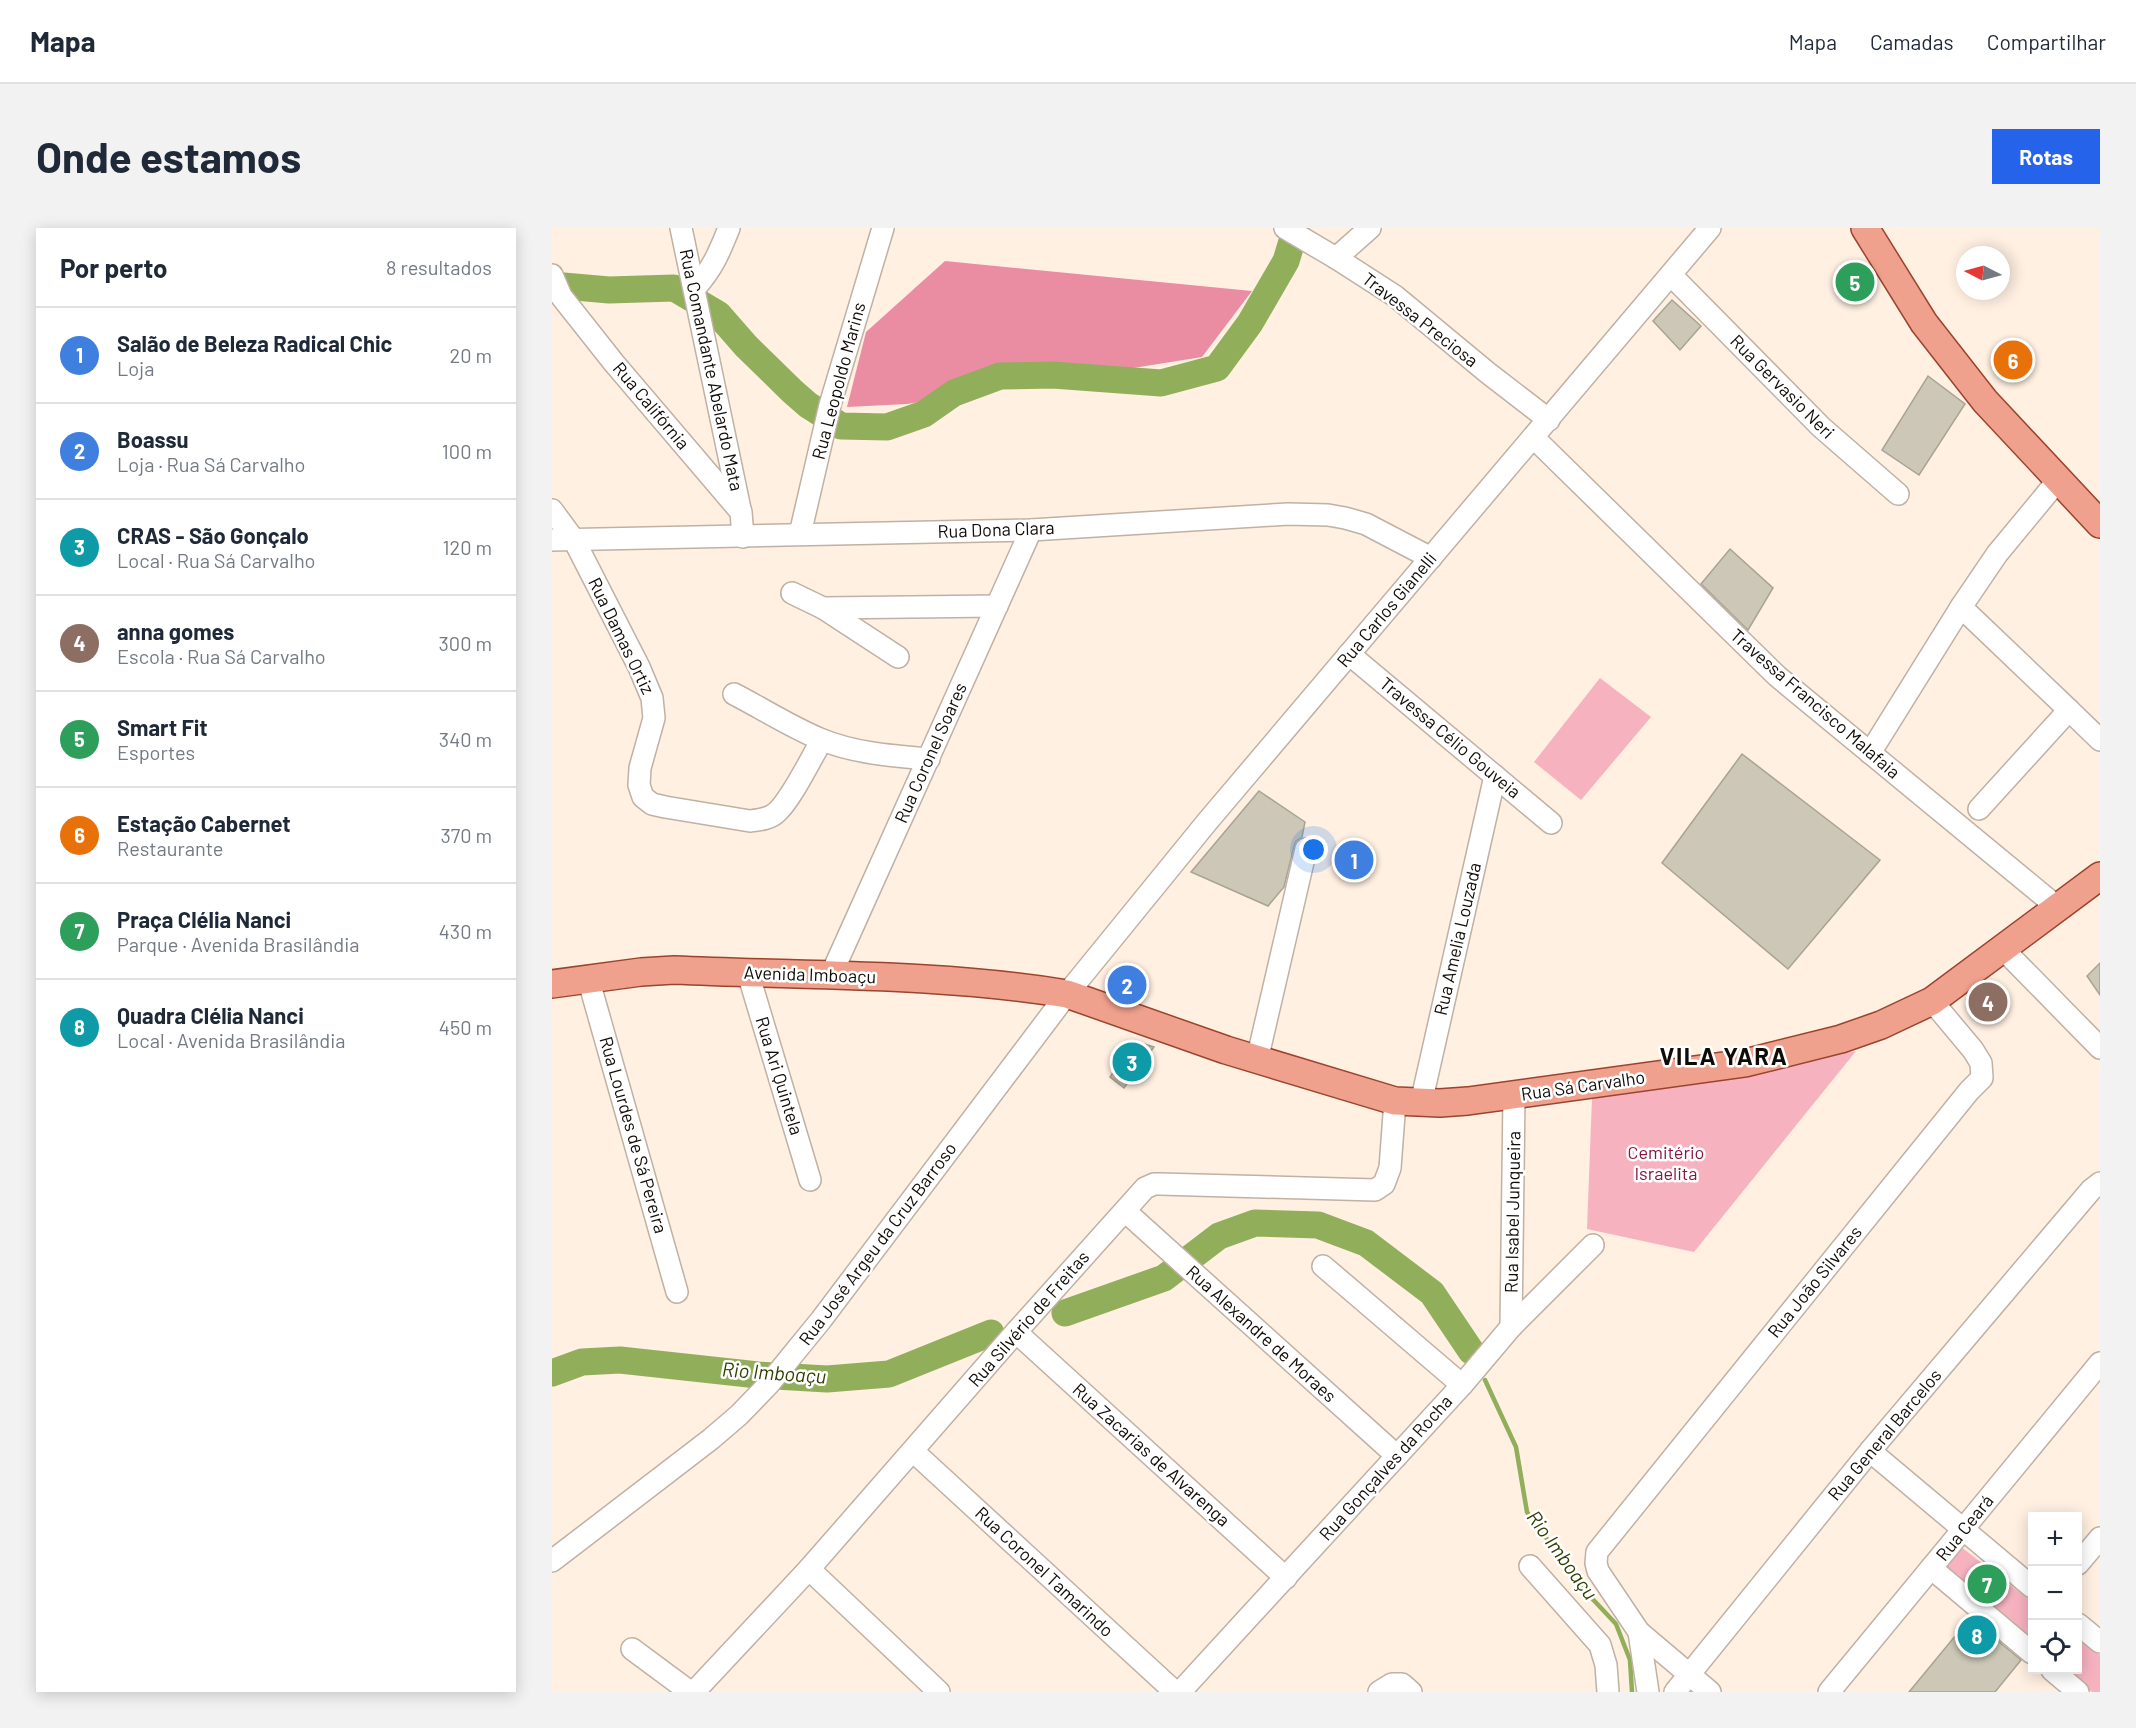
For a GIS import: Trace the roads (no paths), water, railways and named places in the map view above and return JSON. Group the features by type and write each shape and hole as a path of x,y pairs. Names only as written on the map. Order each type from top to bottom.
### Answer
{"main road":[{"path":"1865,228 1924,323 1985,400 2100,524"},
{"name":"Rua Sá Carvalho","path":"1067,994 1257,1060 1408,1102 1468,1101 1514,1096 1746,1063 1841,1039 1881,1025 1932,1001 2056,906 2100,876"},
{"name":"Avenida Imboaçu","path":"552,984 588,978 674,970 958,981 1067,994"}],"street":[{"name":"Rua Comandante Abelardo Mata","path":"681,228 741,512"},
{"path":"696,296 717,259 729,228"},
{"name":"Rua Leopoldo Marins","path":"800,534 830,405 883,228"},
{"name":"Travessa Preciosa","path":"1285,228 1395,296 1549,420"},
{"path":"1328,253 1370,228"},
{"name":"Rua Carlos Gianelli","path":"1067,994 1207,822 1710,228"},
{"name":"Rua Gervasio Neri","path":"1671,275 1821,427 1898,494"},
{"name":"Rua Califórnia","path":"556,283 614,363 741,512"},
{"name":"Travessa Francisco Malafaia","path":"1534,438 1777,676 2056,906"},
{"path":"1870,753 1961,607 1997,554 2059,478"},
{"name":"Rua Damas Ortiz","path":"552,510 574,540 639,667 652,698 654,718 640,768 639,785 643,797 652,804 665,807 750,821 764,819 776,814 785,802 822,740"},
{"path":"741,512 744,537"},
{"name":"Rua Dona Clara","path":"552,540 1031,530 1288,514 1328,515 1366,524 1431,558"},
{"name":"Rua Coronel Soares","path":"831,975 1031,530"},
{"path":"792,593 823,608 898,657"},
{"path":"823,608 997,606"},
{"path":"1961,607 2100,740"},
{"name":"Travessa Célio Gouveia","path":"1349,654 1551,823"},
{"path":"734,694 822,740 875,752 929,759"},
{"path":"1979,809 2069,710"},
{"name":"Rua Amelia Louzada","path":"1408,1102 1495,776"},
{"path":"1257,1060 1306,849"},
{"path":"2002,948 2100,1047"},
{"name":"Rua Ari Quintela","path":"748,973 810,1180"},
{"name":"Rua Lourdes de Sá Pereira","path":"588,978 677,1292"},
{"name":"Rua José Argeu da Cruz Barroso","path":"552,1561 711,1439 739,1415 768,1385 821,1320 1067,994"},
{"name":"Rua João Silvares","path":"1638,1632 1598,1571 1597,1552 1961,1100 1982,1078 1981,1063 1973,1050 1932,1001"},
{"name":"Rua Isabel Junqueira","path":"1511,1327 1514,1096"},
{"name":"Rua Silvério de Freitas","path":"694,1692 914,1452 1016,1332 1145,1188 1154,1184 1375,1190 1384,1184 1390,1168 1408,1102"},
{"name":"Rua General Barcelos","path":"1675,1692 1870,1451 2097,1191"},
{"name":"Rua Alexandre de Moraes","path":"1125,1211 1397,1456"},
{"name":"Rua Gonçalves da Rocha","path":"1177,1692 1286,1578 1462,1385 1511,1327 1593,1245"},
{"path":"1323,1266 1462,1385"},
{"name":"Rua Zacarias de Alvarenga","path":"1016,1332 1286,1578"},
{"name":"Rua Ceará","path":"1829,1692 2100,1363"},
{"path":"1870,1451 2028,1584"},
{"name":"Rua Coronel Tamarindo","path":"914,1452 1177,1692"},
{"path":"2082,1559 2100,1538"},
{"path":"1530,1566 1600,1645 1606,1665 1608,1692"},
{"path":"1931,1568 2028,1650"},
{"path":"809,1569 939,1692"},
{"path":"2082,1627 2100,1642"},
{"path":"1638,1632 1710,1692"},
{"path":"1638,1632 1648,1692"},
{"path":"632,1649 690,1692"},
{"path":"2057,1674 2079,1692"}],"waterway":[{"path":"552,285 609,290 674,288 718,314 746,346 808,405 841,426 887,427 924,414 954,393 1000,376 1053,375 1161,383 1217,368 1250,323 1286,261 1296,228"},
{"path":"1275,258 1282,267"},
{"name":"Rio Imboaçu","path":"1065,1313 1164,1278 1219,1236 1255,1223 1318,1225 1366,1243 1432,1293 1471,1351"},
{"name":"Rio Imboaçu","path":"552,1373 582,1362 620,1360 758,1375 827,1379 889,1374 991,1333"},
{"name":"Rio Imboaçu","path":"1485,1380 1516,1447 1527,1512 1587,1593 1616,1624 1630,1660 1632,1692"}],"place":[{"name":"Smart Fit","path":"1855,282"},
{"name":"Estação Cabernet","path":"2013,360"},
{"name":"Salão de Beleza Radical Chic","path":"1354,860"},
{"name":"Boassu","path":"1127,985"},
{"name":"anna gomes","path":"1988,1002"},
{"name":"CRAS - São Gonçalo","path":"1132,1062"},
{"name":"Praça Clélia Nanci","path":"1987,1584"},
{"name":"Quadra Clélia Nanci","path":"1977,1635"}],"district":[{"name":"VILA YARA","path":"1724,1057"}],"park label":[{"name":"Cemitério Israelita","path":"1666,1163"}]}
